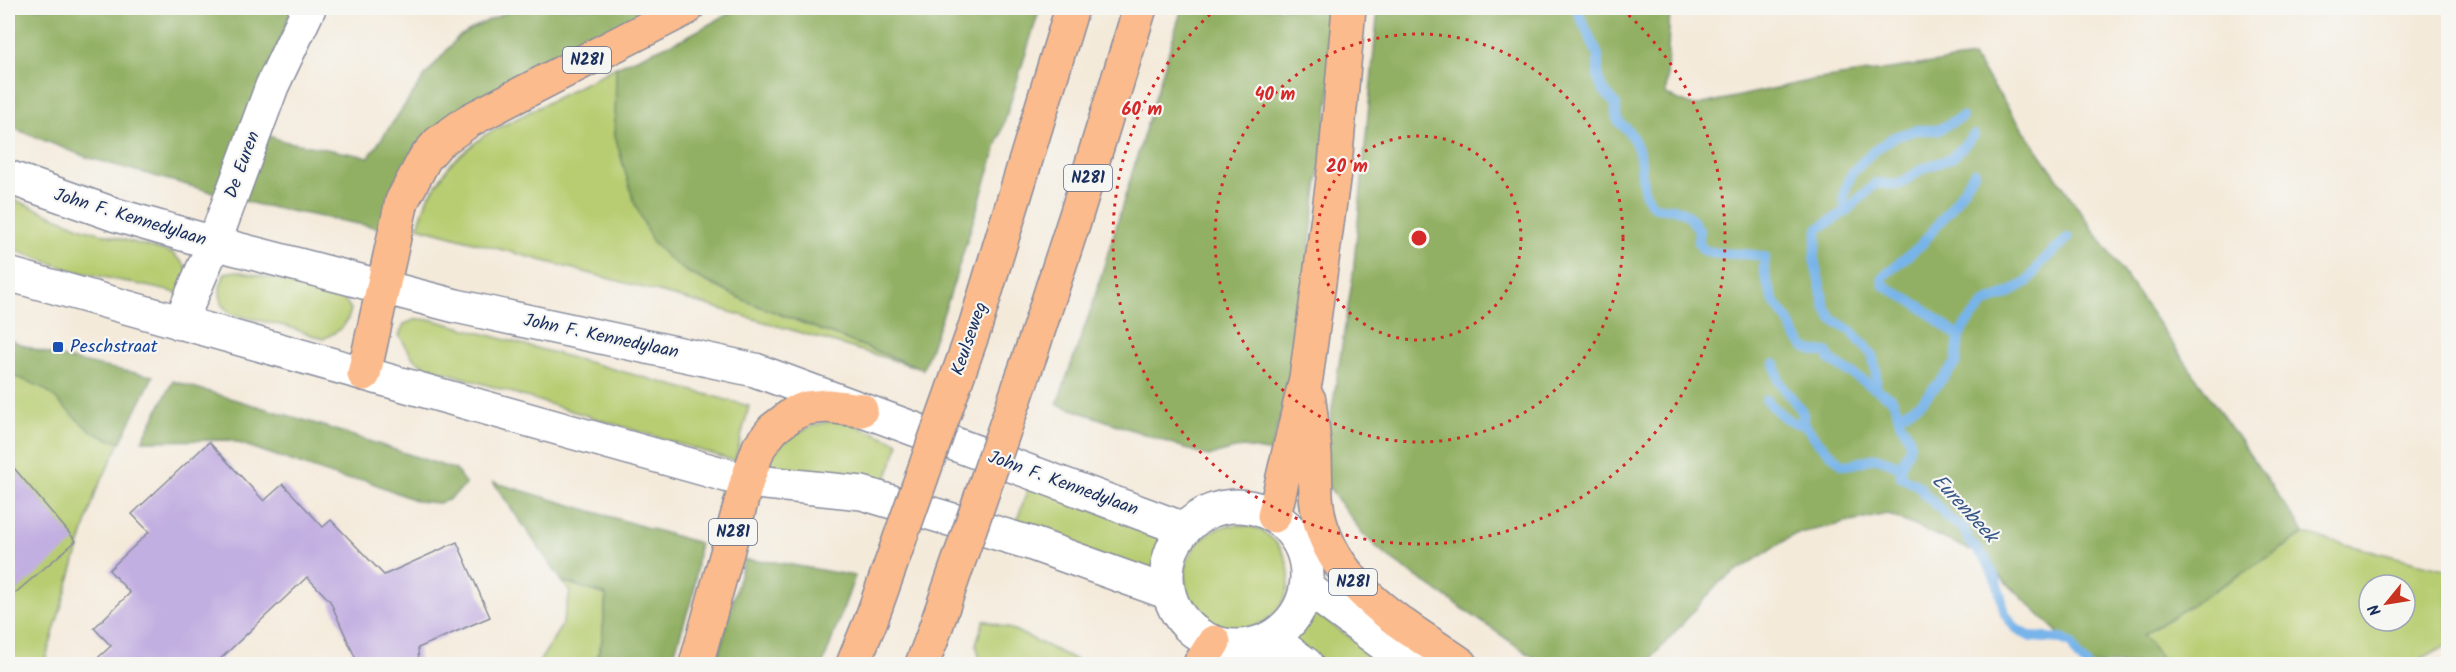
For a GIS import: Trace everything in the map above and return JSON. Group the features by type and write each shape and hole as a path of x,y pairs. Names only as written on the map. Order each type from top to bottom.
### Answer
{"highway":[{"name":"N281","path":"364,374 402,201 425,158 438,143 470,120 687,8"},
{"name":"Keulseweg","path":"853,664 871,620 975,327 1072,8"},
{"name":"N281","path":"926,653 1033,346 1077,213 1140,8"},
{"name":"N281","path":"1274,516 1306,378 1335,165 1348,8"},
{"name":"N281","path":"1306,378 1315,454 1316,500 1322,528 1332,550 1356,587 1372,602 1461,664"},
{"name":"N281","path":"696,664 747,481 759,447 773,429 794,413 807,408 827,406 861,410"}],"street":[{"name":"De Euren","path":"180,323 214,243 272,86 309,8"},
{"name":"John F. Kennedylaan","path":"8,177 116,215 456,306 755,370 1184,529"},
{"path":"8,274 747,481 862,493 1030,543 1169,592"},
{"path":"1229,506 1253,507 1274,516 1290,530 1302,549 1307,570 1302,601 1294,617 1282,630 1270,638 1246,646 1230,646 1207,653 1200,635 1183,620 1169,592 1167,568 1172,549 1184,529 1196,518 1215,509 1229,506"},
{"path":"1306,586 1410,664"},
{"path":"1270,638 1306,664"}],"green space":[{"path":"8,8 292,8 247,128 283,141 369,157 425,76 458,37 475,27 516,8 653,8 396,180 379,228 259,205 86,157 8,126"},
{"path":"739,8 1040,8 949,298 923,369 748,302 687,272 668,258 652,241 634,202 615,136 616,67 686,37"},
{"path":"1182,8 1341,8 1295,356 1271,452 1243,447 1208,456 1057,404 1091,309"},
{"path":"1378,8 1670,8 1666,95 1694,106 1813,80 1973,57 2305,534 2143,635 2167,664 2090,664 1975,552 1887,514 1795,534 1720,582 1646,664 1543,664 1385,555 1363,534 1325,482 1328,435 1353,275"},
{"path":"616,67 615,136 634,202 687,272 748,302 923,369 707,305 418,227 427,199 451,163 485,135"},
{"path":"8,197 82,228 172,253 185,265 190,276 178,293 71,270 8,248"},
{"path":"237,271 328,290 342,296 351,309 347,320 342,328 323,339 289,327 231,314 221,304 220,287 225,273"},
{"path":"417,319 433,320 749,406 735,461 425,366 413,358 399,335 404,324"},
{"path":"8,339 61,357 153,376 121,441 90,430 43,388 8,374"},
{"path":"8,374 43,388 91,429 111,439 121,441 96,491 44,664 8,664"},
{"path":"173,381 320,425 456,470 466,485 448,500 439,503 417,501 365,480 344,479 230,440 142,441"},
{"path":"832,421 847,422 899,443 883,488 769,473 768,457 782,444 805,429"},
{"path":"493,482 699,543 694,591 671,664 595,664 602,641 606,595 562,581"},
{"path":"1029,485 1165,537 1156,557 1154,576 1015,526"},
{"path":"1237,525 1257,529 1274,540 1285,557 1289,577 1285,597 1274,614 1257,625 1237,629 1217,625 1200,614 1189,597 1185,577 1189,557 1200,540 1217,529"},
{"path":"2305,534 2448,570 2448,644 2412,664 2167,664 2142,635"},
{"path":"744,560 775,562 855,576 823,664 716,664"},
{"path":"562,581 606,595 602,641 595,664 538,664 562,625 570,592"},
{"path":"1311,610 1388,664 1323,664 1292,640"},
{"path":"984,620 1014,630 1084,664 981,664 976,644"}],"building":[{"path":"209,442 264,501 283,484 323,527 331,520 384,575 457,542 490,617 418,648 419,664 358,664 330,601 307,577 215,664 91,664 111,646 94,628 130,593 109,570 149,532 132,514"},
{"path":"8,461 76,541 8,599"}],"waterway":[{"name":"Eurenbeek","path":"1576,8 1598,55 1598,77 1601,87 1616,105 1617,119 1631,134 1637,147 1644,189 1649,200 1658,208 1672,208 1686,214 1699,230 1698,240 1703,250 1765,257 1764,269 1774,302 1804,347 1816,352 1827,352 1830,360 1892,399 1910,441 1902,463 1901,477 1919,486 1946,517 1963,528 1969,541 1986,559 1998,585 2005,614 2016,629 2031,637 2062,639 2072,644 2078,657 2086,664"},
{"path":"1845,212 1844,193 1852,173 1871,153 1894,137 1917,130 1938,130 1962,117"},
{"path":"1876,387 1876,371 1872,355 1852,332 1832,319 1825,307 1814,259 1818,229 1845,212 1876,183 1898,185 1924,168 1952,158 1974,135"},
{"path":"1959,337 1921,307 1883,285 1882,277 1921,245 1952,207 1975,172"},
{"path":"1899,416 1921,403 1956,363 1959,337 1965,325 1986,302 2007,294 2027,282 2042,262 2068,238"},
{"path":"1775,364 1779,382 1802,411 1805,425"},
{"path":"1766,400 1788,419 1805,425 1819,443 1843,465 1875,458 1899,467"}],"place":[{"name":"Peschstraat","path":"58,347"}]}
